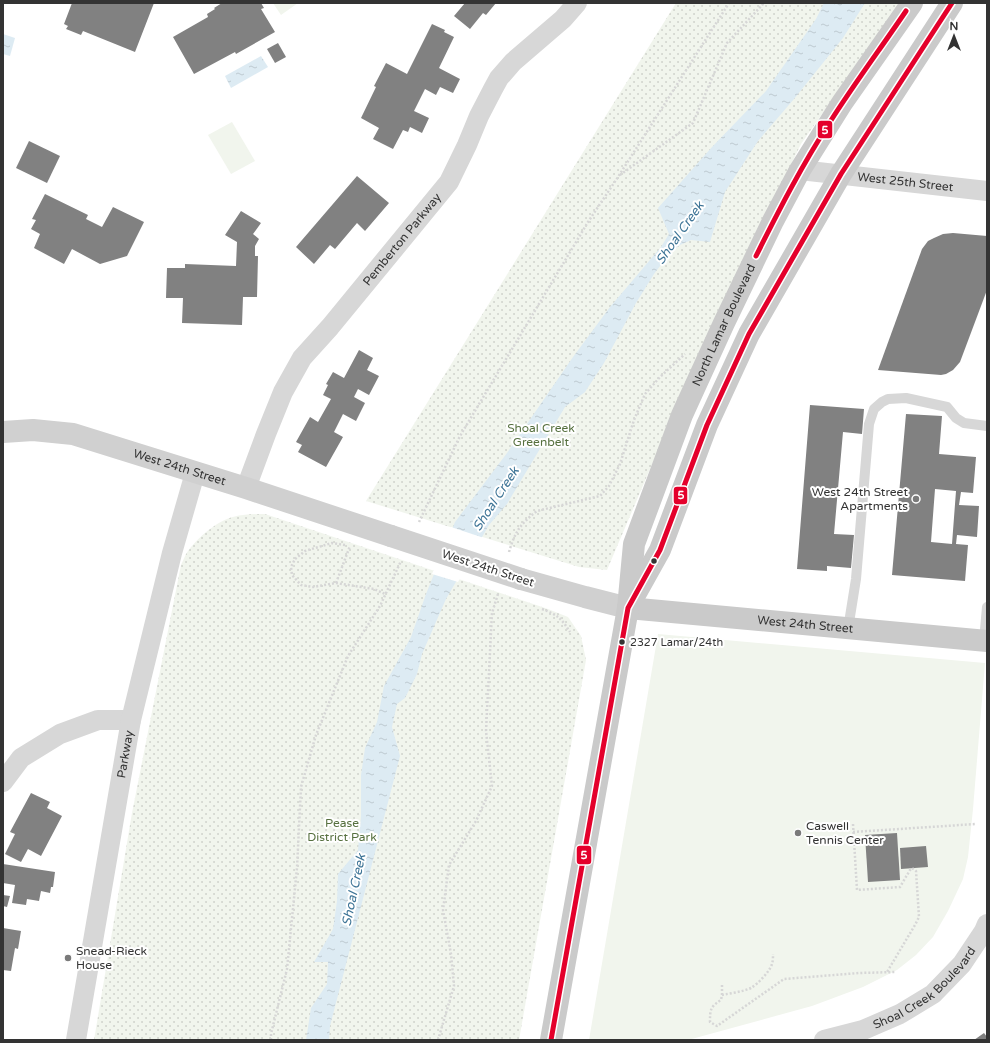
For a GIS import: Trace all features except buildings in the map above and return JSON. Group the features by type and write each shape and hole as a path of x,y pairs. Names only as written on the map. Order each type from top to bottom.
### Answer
{"main road":[{"name":"North Lamar Boulevard","path":"551,1040 628,608 634,544 682,415 770,228 800,170 842,103 912,3"},
{"name":"North Lamar Boulevard","path":"628,608 660,550 707,425 749,334 841,174 952,3"},
{"name":"West 24th Street","path":"3,432 33,430 73,434 246,488 521,579 628,608 986,641"}],"street":[{"name":"Pemberton Parkway","path":"246,488 283,392 302,358 335,321 449,182 467,146 479,116 499,78 513,62 563,19 577,3"},
{"name":"West 25th Street","path":"800,170 987,191"},
{"name":"Parkway","path":"76,1040 131,720 172,553 195,473"},
{"path":"3,782 21,758 60,734 98,720 131,720"},
{"name":"Shoal Creek Boulevard","path":"824,1040 863,1030 900,1014 932,994 962,964 987,924"}],"lane":[{"path":"848,628 856,579 869,424 874,409 888,399 906,398 947,407 956,418 964,423 987,426"},
{"path":"986,641 987,607"}],"path":[{"path":"419,522 460,436 588,222 730,3"},
{"path":"618,177 694,123 727,42 764,3"},
{"path":"508,556 512,541 520,526 537,511 600,496 609,486 620,464 634,420 645,394 660,377 685,354"},
{"path":"357,548 332,543 305,551 295,559 291,567 292,575 301,585 313,587 336,583 374,589 385,594"},
{"path":"336,583 350,546"},
{"path":"271,1040 271,1034 287,969 297,868 301,787 316,735 348,656 380,606 402,558"},
{"path":"438,1040 454,986 451,954 442,910 449,865 476,821 492,786 486,731 492,613 498,592"},
{"path":"539,608 554,613 561,619 570,632"},
{"path":"853,824 857,890 900,887 910,870 912,868 916,871 919,917 887,972"},
{"path":"853,832 976,824"},
{"path":"722,995 743,991 752,987 770,969 773,954"},
{"path":"722,985 721,1000 714,1004 710,1011 710,1022 717,1026 784,979 859,972 896,972"}],"green space":[{"path":"273,3 298,3 281,15"},
{"name":"Shoal Creek Greenbelt","path":"676,3 900,3 801,144 705,340 607,570 579,567 366,501"},
{"path":"232,122 255,161 231,174 208,135"},
{"name":"Pease District Park","path":"265,514 548,609 568,617 581,636 586,660 519,1040 94,1040 132,813 181,565 193,545 212,527 235,516"},
{"name":"Caswell Tennis Center","path":"658,634 985,663 973,809 968,857 963,879 948,911 933,937 916,955 897,970 863,987 812,1006 688,1040 589,1040"}],"water":[{"name":"Shoal Creek","path":"824,3 865,3 843,38 758,141 725,192 710,242 691,240 680,245 670,253 654,274 636,303 604,363 585,392 565,407 507,504 489,525 446,599 422,654 417,674 405,698 397,704 392,727 400,756 330,1026 329,1040 306,1040 311,1008 327,984 328,962 314,962 333,929 337,901 338,874 358,850 361,816 361,775 365,748 377,722 384,686 411,637 426,594 455,522 507,453 573,357 610,307 661,247 669,234 658,208 712,147 766,91 816,19"},
{"path":"3,34 15,38 10,56 3,54"},
{"path":"261,56 268,67 231,88 225,76"}],"pier":[{"path":"451,527 484,538 458,582 432,574"}],"transit line":[{"name":"5","path":"551,1040 628,608 660,550 707,425 749,334 841,174 952,3"},
{"name":"5","path":"756,256 791,188 820,138 848,94 906,11"}],"place":[{"name":"West 24th Street Apartments","path":"916,499"},
{"name":"2327 Lamar/24th","path":"622,642"},
{"name":"Caswell Tennis Center","path":"798,833"},
{"name":"Snead-Rieck House","path":"68,958"}]}
